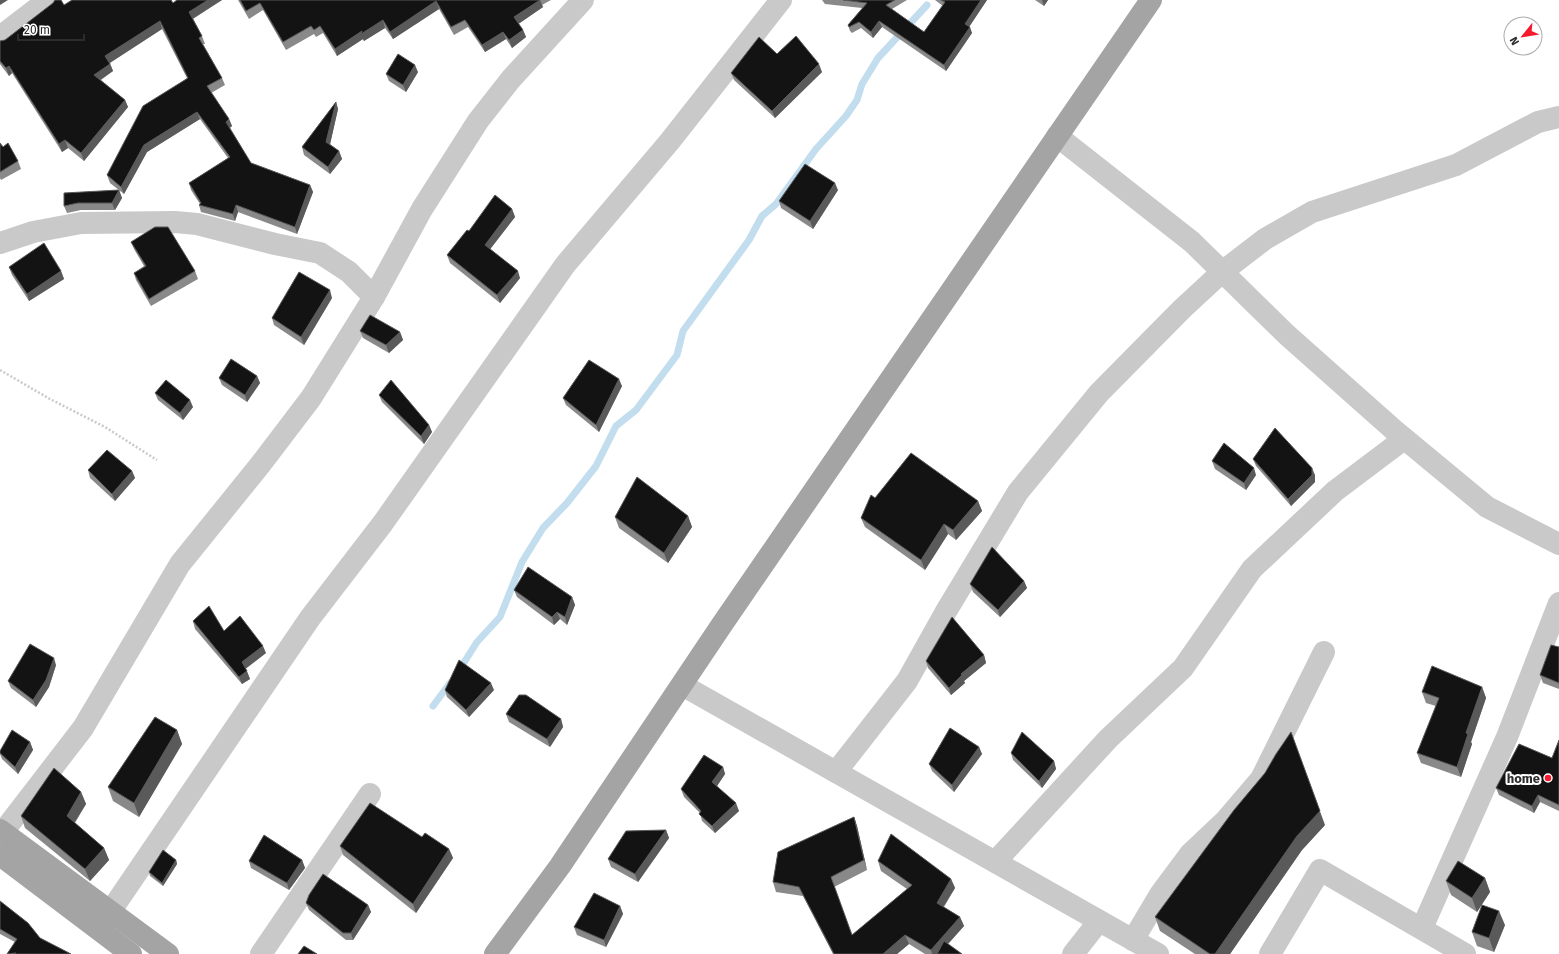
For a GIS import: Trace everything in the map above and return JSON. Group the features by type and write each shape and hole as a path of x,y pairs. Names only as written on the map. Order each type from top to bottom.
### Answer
{"main road":[{"path":"495,954 560,866 682,685 1151,0"},
{"path":"1,831 168,954"},
{"path":"0,855 131,954"}],"street":[{"path":"0,38 48,0"},
{"path":"1,831 83,728 180,564 260,465 311,398 374,297 422,210 478,121 511,79 583,0"},
{"path":"110,912 310,618 383,523 565,265 670,141 781,0"},
{"path":"836,772 907,681 945,613 1018,492 1099,393 1182,309 1222,272 1265,239 1312,212 1456,165 1538,122 1559,117"},
{"path":"1057,136 1192,242 1287,335 1404,438 1486,507 1559,544"},
{"path":"0,243 33,232 81,223 175,222 197,224 275,244 320,253 349,272 374,297"},
{"path":"995,862 1108,739 1183,668 1252,569 1335,491 1404,438"},
{"path":"1422,928 1504,744 1559,603"},
{"path":"1133,940 1161,893 1190,854 1226,820 1261,779 1324,652"},
{"path":"682,685 1158,954"},
{"path":"261,954 370,794"},
{"path":"1270,954 1320,870 1465,954"},
{"path":"1073,954 1099,921"}],"path":[{"path":"0,370 105,427 157,460"}],"building":[{"path":"55,0 61,0 64,5 72,0 171,0 173,3 177,0 208,0 189,12 202,36 199,38 222,78 207,86 229,119 226,122 251,163 310,185 295,227 236,205 233,214 199,205 201,203 189,183 230,157 197,112 144,145 121,187 107,175 143,106 188,78 160,21 105,56 110,64 94,75 125,100 81,153 65,140 59,144 9,66 6,68 0,61 0,41 5,40"},
{"path":"240,0 540,0 514,17 523,30 509,40 503,32 482,45 465,20 451,27 436,1 390,32 383,20 361,34 362,31 335,49 320,26 314,30 311,26 283,42 260,3 246,11"},
{"path":"843,0 895,0 886,5 924,32 945,2 941,0 981,0 965,24 970,27 944,65 879,21 871,32 859,22 849,27 848,25 867,3"},
{"path":"796,36 819,64 772,111 731,73 759,37 777,54"},
{"path":"398,54 415,65 403,85 386,74"},
{"path":"336,102 326,142 339,151 328,167 302,147"},
{"path":"0,143 3,147 8,143 18,161 0,172"},
{"path":"805,164 835,183 810,221 779,201"},
{"path":"119,190 112,203 78,203 64,206 64,193"},
{"path":"495,195 512,209 485,245 518,271 497,295 447,255 467,230 469,231"},
{"path":"155,227 168,227 195,271 149,299 134,273 146,266 131,242"},
{"path":"44,243 61,271 27,294 9,267"},
{"path":"299,272 330,290 301,337 272,318"},
{"path":"370,315 400,332 386,345 360,331"},
{"path":"231,359 257,376 245,395 219,378"},
{"path":"589,360 619,379 596,425 563,398"},
{"path":"166,380 190,400 180,413 155,393"},
{"path":"391,380 429,425 421,436 379,395"},
{"path":"1275,428 1312,468 1312,475 1288,499 1253,459"},
{"path":"1224,443 1254,468 1244,483 1212,461"},
{"path":"107,450 132,471 112,494 88,470"},
{"path":"911,453 978,501 953,530 944,524 921,560 861,518 871,495 875,498"},
{"path":"637,477 688,516 664,553 615,517"},
{"path":"992,547 1024,581 998,610 970,584"},
{"path":"528,567 572,597 565,617 557,612 552,617 514,590"},
{"path":"209,606 224,631 240,616 263,646 242,662 247,671 239,677 193,621"},
{"path":"952,617 984,655 961,674 962,675 949,688 926,661"},
{"path":"30,644 54,658 46,680 33,700 8,681"},
{"path":"1551,645 1559,647 1559,683 1540,675"},
{"path":"459,660 491,683 466,710 445,690"},
{"path":"1432,666 1482,687 1466,733 1468,734 1457,767 1417,753 1439,698 1422,692"},
{"path":"519,695 526,695 561,719 547,739 506,714"},
{"path":"155,717 177,730 134,803 108,787"},
{"path":"950,728 979,747 952,785 929,764"},
{"path":"12,730 30,742 15,767 0,753"},
{"path":"1022,732 1054,761 1039,781 1011,753"},
{"path":"1291,732 1320,811 1297,836 1215,954 1210,954 1155,917 1234,810 1265,773"},
{"path":"1559,740 1559,805 1538,795 1532,806 1496,788 1519,744 1552,758"},
{"path":"704,755 723,767 712,782 736,803 712,826 699,814 701,811 681,789"},
{"path":"54,768 81,792 67,816 104,848 85,869 21,816"},
{"path":"370,803 422,837 425,833 449,849 413,904 340,846"},
{"path":"854,817 864,860 831,877 852,935 912,885 878,861 891,834 951,879 937,903 960,917 931,950 905,935 883,954 834,954 799,887 773,882 778,852"},
{"path":"666,830 635,874 608,859 626,831"},
{"path":"264,835 302,860 287,883 249,861"},
{"path":"163,850 176,860 162,883 149,872"},
{"path":"1458,861 1485,878 1472,898 1446,881"},
{"path":"323,874 368,905 351,933 343,933 306,903 309,895"},
{"path":"594,893 620,906 604,940 574,927"},
{"path":"0,901 28,923 40,938 71,954 7,954 17,939 0,929"},
{"path":"1482,905 1499,911 1489,938 1472,932"},
{"path":"944,941 962,954 937,954"},
{"path":"304,946 317,954 298,954"}],"waterway":[{"path":"458,672 477,642 500,617 522,562 543,528 567,503 596,466 616,426 636,410 677,355 683,331 749,240 762,216 776,204 816,149 846,116 857,100 862,84 878,58 927,5"},
{"path":"433,706 450,683"}],"place":[{"name":"home","path":"1548,778"}]}
